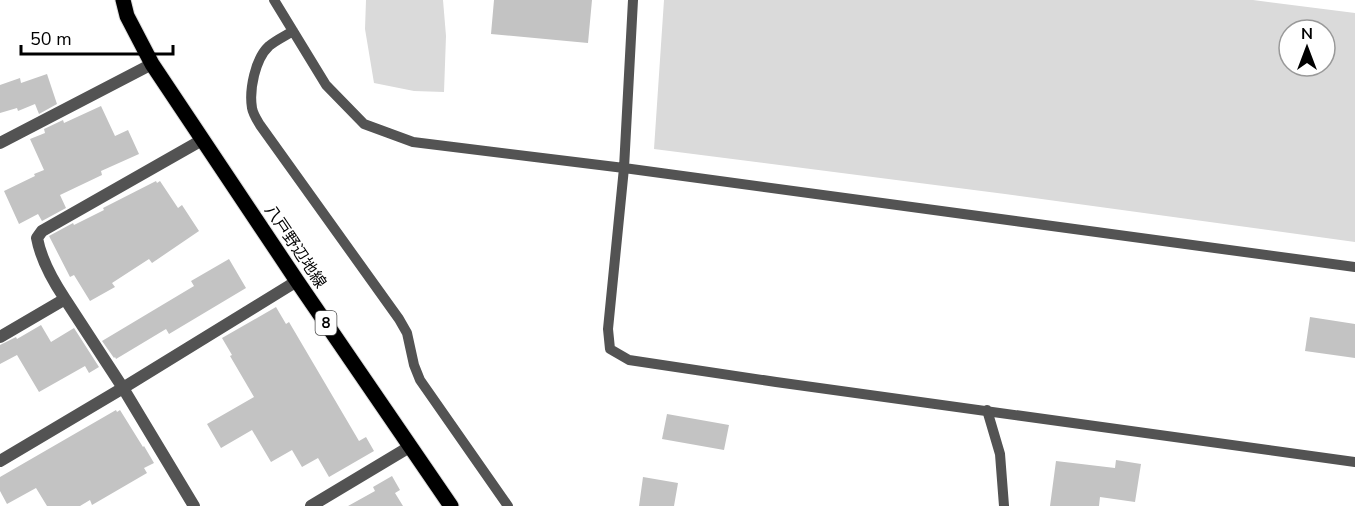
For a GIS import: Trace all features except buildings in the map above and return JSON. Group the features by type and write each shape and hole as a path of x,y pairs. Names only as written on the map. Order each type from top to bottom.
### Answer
{"main road":[{"name":"八戸野辺地線","path":"123,0 128,16 152,64 297,281 452,506"}],"street":[{"path":"0,143 152,64"},
{"path":"194,506 123,388 56,285 39,248 37,238 42,231 202,140"},
{"path":"0,460 123,388 297,281"},
{"path":"0,337 65,298"},
{"path":"311,506 411,446"}],"lane":[{"path":"274,0 326,86 364,124 413,141 1355,267"},
{"path":"633,0 624,168 608,329 610,349 629,360 1355,462"},
{"path":"293,31 268,47 260,61 253,77 252,110 260,125 399,320 407,333 420,380 508,506"},
{"path":"987,410 1000,454 1004,506"}],"shaded area":[{"path":"366,0 443,0 446,36 444,92 414,91 374,83 365,29"},
{"path":"664,0 1253,0 1355,13 1355,242 654,149"}]}
